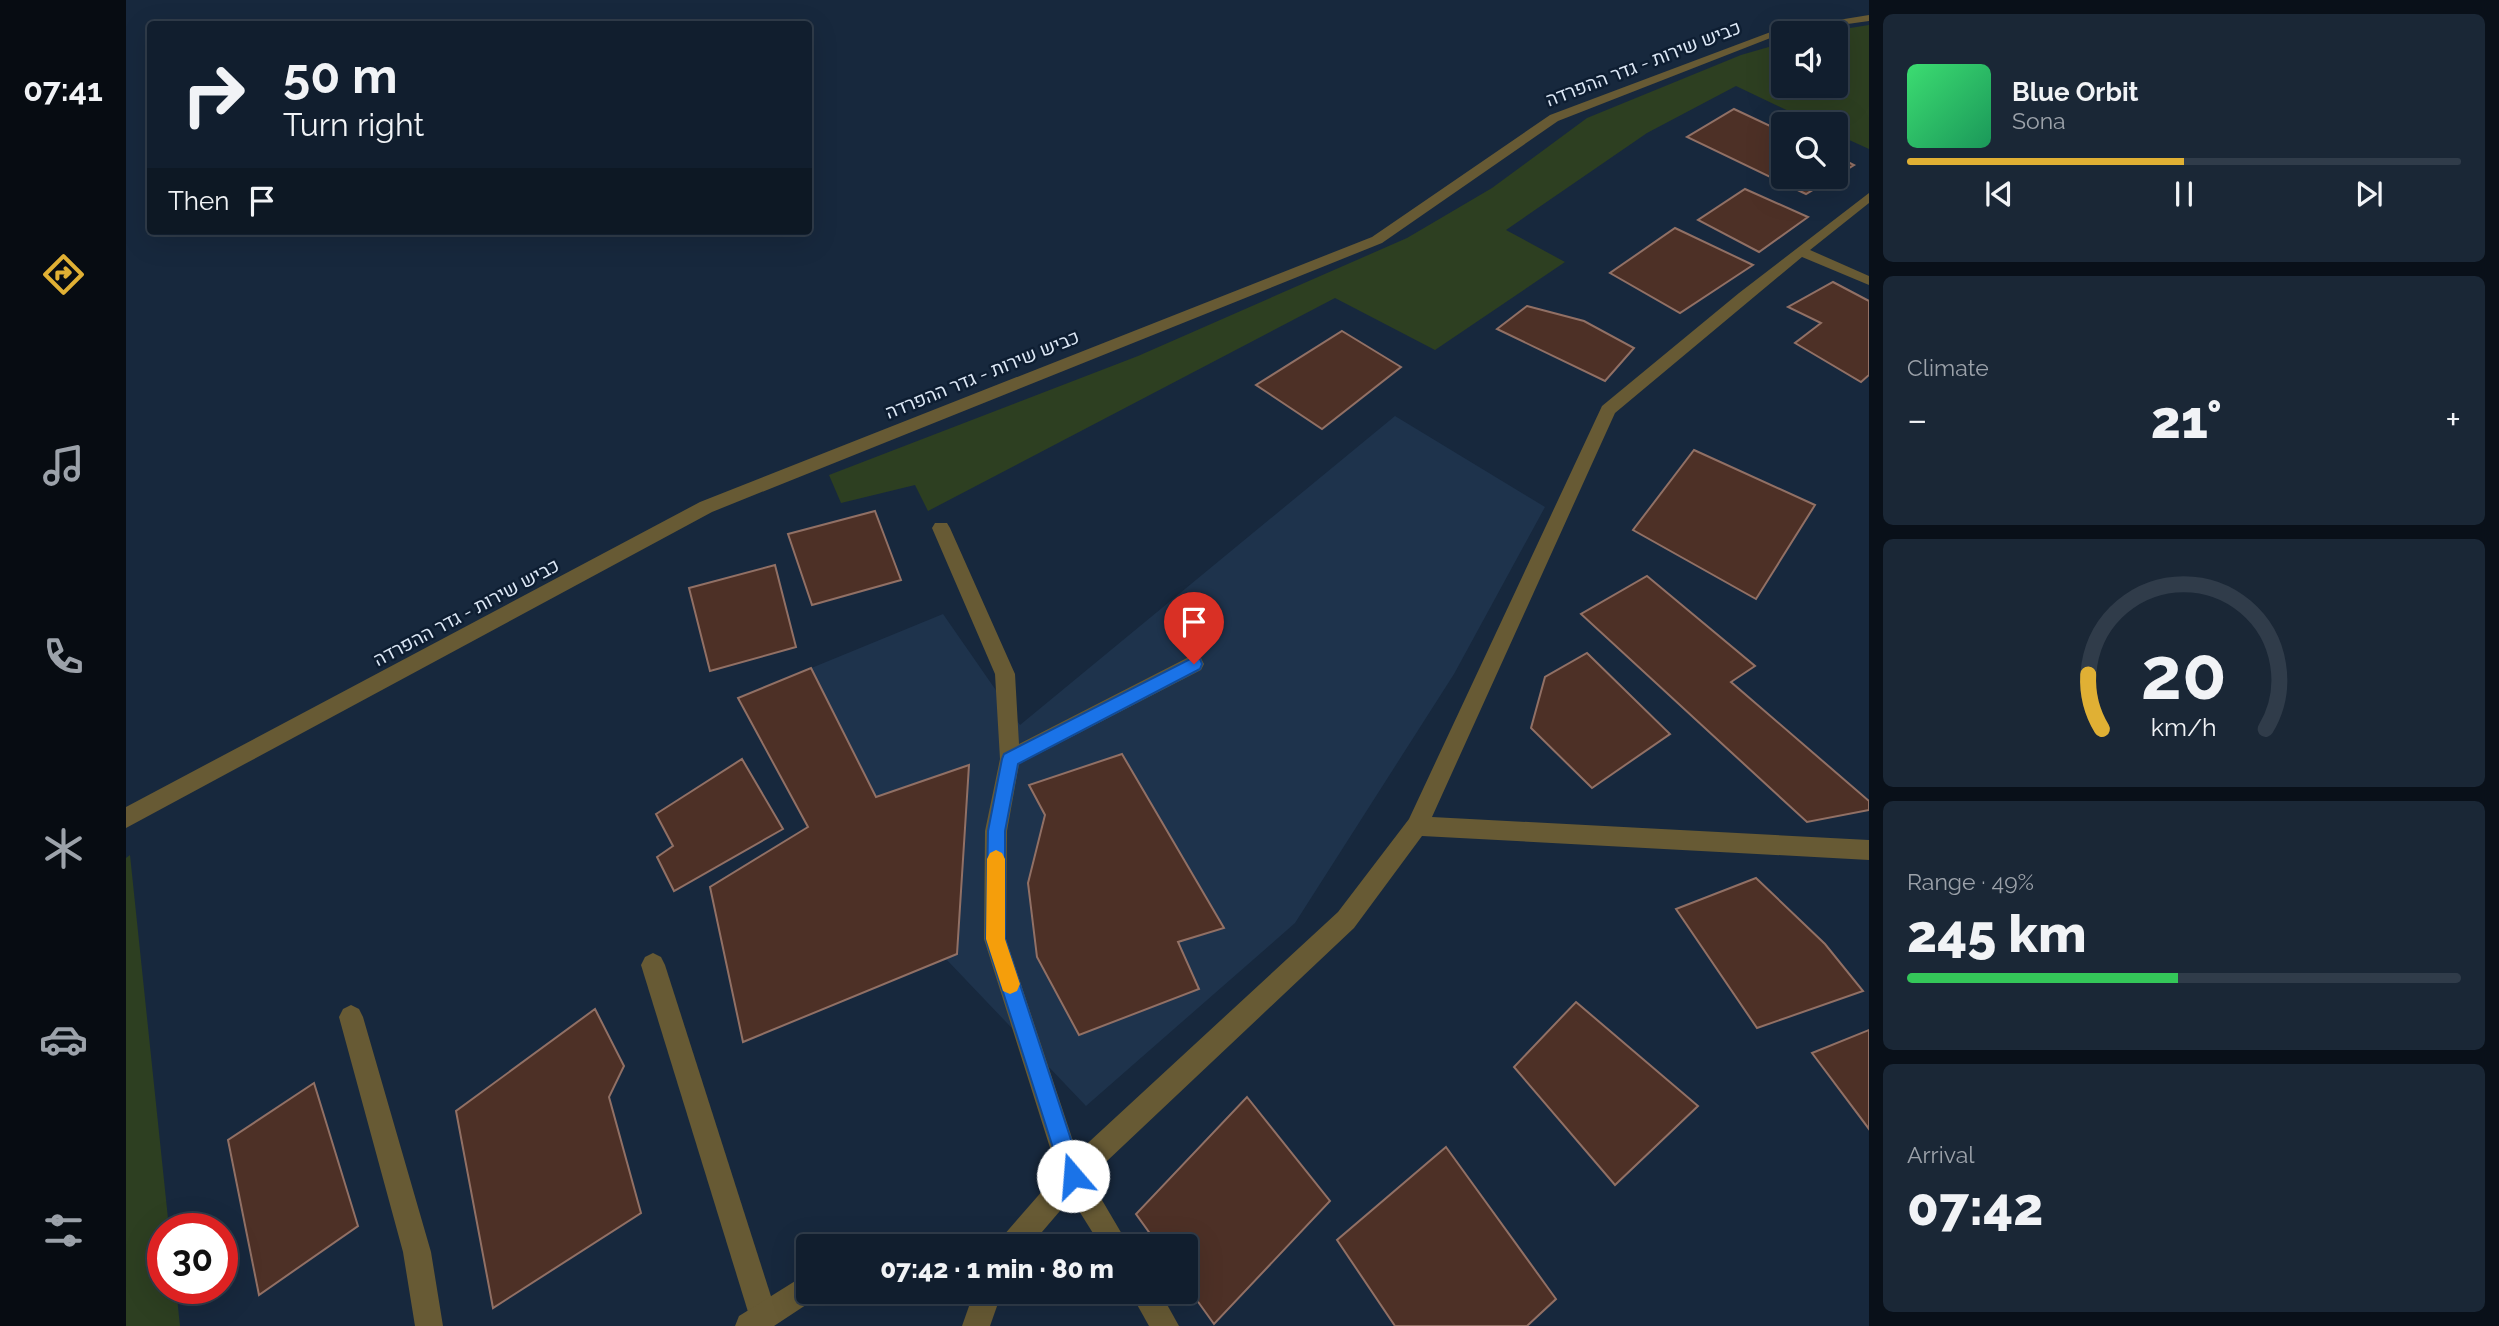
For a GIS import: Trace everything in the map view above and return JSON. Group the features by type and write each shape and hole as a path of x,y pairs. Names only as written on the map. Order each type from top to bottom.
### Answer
{"street":[{"name":"כביש שירות - גדר ההפרדה","path":"126,818 706,507 1377,240 1554,118 1780,32 1869,18"},
{"path":"1023,1234 1073,1176 1346,920 1417,826 1608,410 1869,197"},
{"path":"1800,251 1869,281"},
{"path":"942,528 1005,674 1010,759 996,831 995,939 1073,1176 1109,1234"},
{"path":"1010,759 1194,664"},
{"path":"1417,826 1869,850"},
{"path":"653,965 756,1321 796,1295"},
{"path":"351,1017 417,1252 429,1326"},
{"path":"976,1326 984,1304"},
{"path":"1151,1304 1165,1326"}],"shaded area":[{"path":"1395,416 1545,507 1454,674 1295,923 1086,1106 946,959 743,1042 710,887 808,827 738,698 943,614 1020,725"}],"green space":[{"path":"1869,25 1869,149 1848,139 1848,112 1791,112 1736,86 1647,133 1506,230 1565,262 1435,350 1335,298 928,511 915,485 841,503 829,475 1138,356 1407,238 1492,188 1587,118 1741,55 1771,46 1771,98 1848,98 1848,28"},
{"path":"130,855 167,1213 147,1213 147,1304 178,1304 180,1326 126,1326 126,858"}],"building":[{"path":"1734,109 1771,126 1771,177 1687,137"},
{"path":"1745,189 1808,217 1759,252 1698,220"},
{"path":"1796,189 1814,189 1806,194"},
{"path":"1675,228 1753,265 1680,313 1610,273"},
{"path":"1833,282 1869,301 1869,375 1861,382 1795,343 1821,323 1788,307"},
{"path":"1527,306 1584,321 1634,348 1605,381 1497,329"},
{"path":"1342,331 1401,367 1322,429 1256,385"},
{"path":"1694,450 1815,505 1756,599 1633,530"},
{"path":"875,511 901,580 812,605 788,534"},
{"path":"775,565 796,647 710,671 689,588"},
{"path":"1647,576 1755,666 1731,682 1869,801 1869,810 1807,822 1581,614"},
{"path":"1587,653 1670,734 1592,788 1531,728 1545,677"},
{"path":"811,668 876,797 969,765 957,954 743,1042 710,887 808,827 738,698"},
{"path":"1122,754 1224,928 1178,942 1199,989 1079,1035 1037,957 1028,883 1045,815 1029,785"},
{"path":"742,759 783,829 674,891 657,857 673,846 656,814"},
{"path":"1756,878 1825,944 1863,991 1757,1028 1676,909"},
{"path":"1576,1002 1698,1106 1615,1185 1514,1067"},
{"path":"595,1009 624,1066 609,1097 641,1213 493,1308 456,1111"},
{"path":"1869,1030 1869,1129 1812,1053"},
{"path":"314,1083 358,1226 259,1295 228,1140"},
{"path":"1247,1097 1330,1201 1214,1324 1198,1302 1198,1234 1150,1234 1136,1214"},
{"path":"1446,1147 1556,1299 1527,1326 1395,1326 1337,1240"}],"slow traffic":[{"path":"996,859 995,939 1010,984"}],"route":[{"path":"1073,1176 995,939 996,831 1010,759 1194,664"}]}
